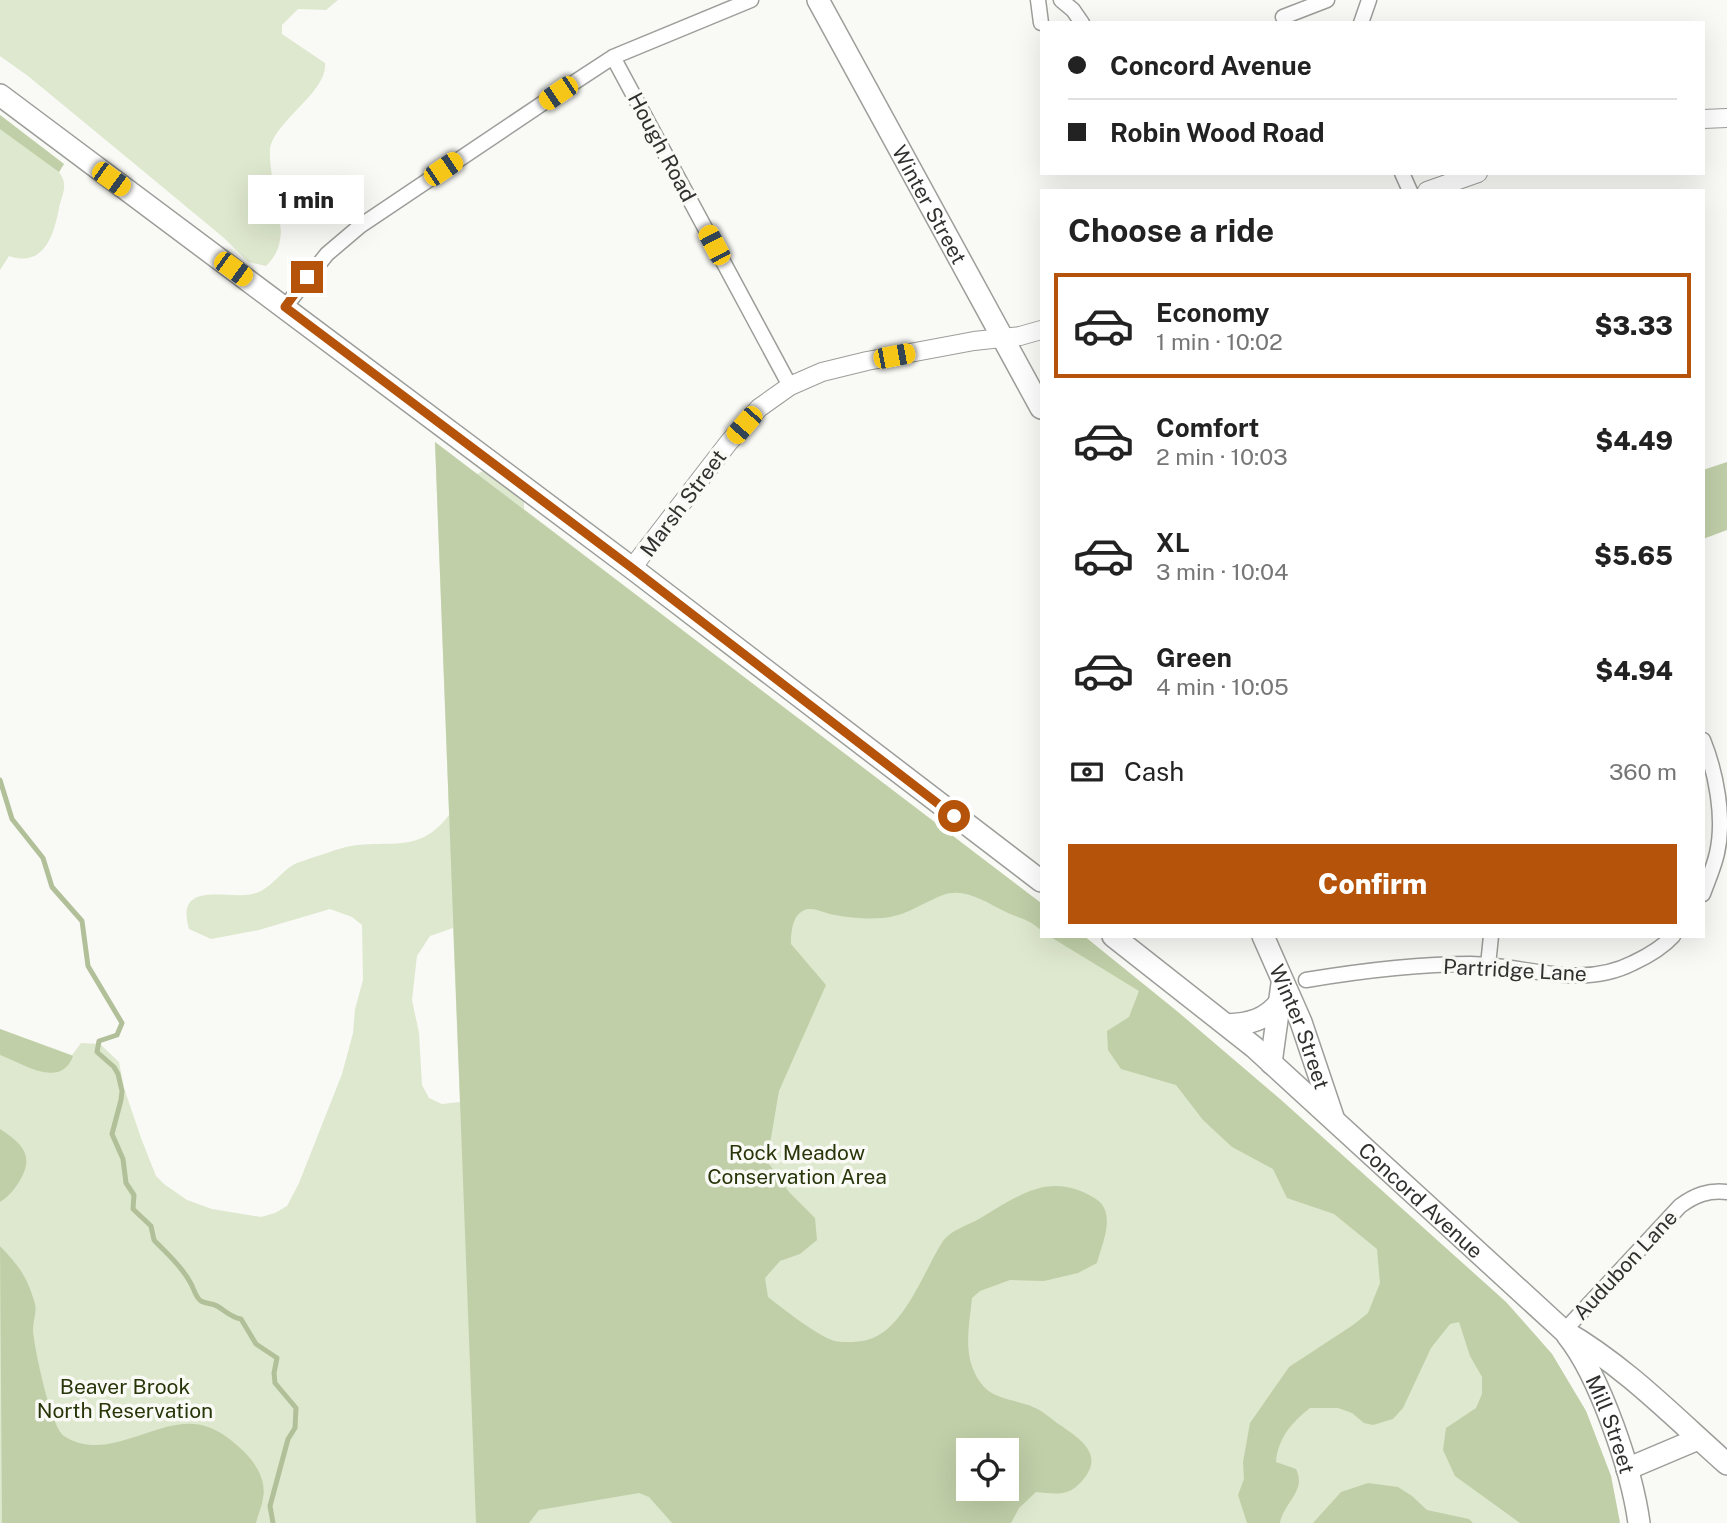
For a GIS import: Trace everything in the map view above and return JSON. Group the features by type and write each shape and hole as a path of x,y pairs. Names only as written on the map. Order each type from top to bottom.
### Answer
{"main road":[{"name":"Winter Street","path":"818,0 1040,406"},
{"path":"0,95 632,568 1040,880"},
{"name":"Concord Avenue","path":"1116,938 1227,1025 1277,1068 1563,1331 1609,1359 1727,1464"},
{"name":"Winter Street","path":"1263,938 1281,993 1301,1022 1334,1119"},
{"path":"1227,1025 1249,1023 1272,1012 1281,993"},
{"path":"1277,1068 1281,993"},
{"path":"1277,1068 1295,1054 1301,1035 1301,1022"},
{"name":"Mill Street","path":"1563,1331 1578,1350 1591,1376 1627,1469 1639,1523"},
{"path":"1627,1469 1698,1438"}],"street":[{"path":"285,307 327,254 360,226 613,57 751,0"},
{"path":"1038,0 1041,21"},
{"path":"1061,0 1076,5"},
{"path":"1281,21 1327,0"},
{"path":"1362,21 1369,0"},
{"name":"Hough Road","path":"613,57 790,386"},
{"path":"1705,119 1727,118"},
{"path":"1433,189 1472,175"},
{"name":"Marsh Street","path":"632,568 729,442 759,408 790,386 822,372 1040,330"},
{"path":"1705,747 1713,774 1720,831 1718,851 1705,888"},
{"path":"1488,965 1491,938"},
{"name":"Partridge Lane","path":"1306,980 1396,969 1459,965 1488,965 1558,976 1593,975 1608,973 1647,957 1671,938"},
{"name":"Audubon Lane","path":"1563,1331 1680,1206 1705,1193 1727,1192"}],"green space":[{"path":"0,0 338,0 326,10 298,9 282,25 282,34 325,63 319,83 284,123 271,144 271,172 281,231 277,250 266,266 248,262 224,238 28,76 0,56"},
{"path":"0,115 64,164 59,172 64,185 54,229 45,247 31,257 9,256 0,270"},
{"path":"0,115 64,164 59,172 0,129"},
{"name":"Rock Meadow Conservation Area","path":"435,442 477,474 502,462 524,479 524,509 1040,902 1040,938 1086,938 1280,1099 1506,1302 1552,1354 1586,1411 1611,1476 1620,1523 0,1523 0,1029 72,1055 81,1043 100,1044 119,1062 124,1088 141,1138 156,1176 164,1184 187,1200 212,1209 261,1217 275,1213 287,1206 299,1183 342,1074 363,980 362,925 352,917 330,909 259,930 211,939 189,929 187,913 190,903 197,897 208,895 256,893 294,865 346,847 402,843 426,836 449,815","holes":["453,928 460,1102 442,1104 429,1098 422,1085 419,1033 412,1000 417,956 430,936"]},
{"path":"435,442 1040,902 1040,929 982,900 959,893 943,895 891,917 853,918 812,909 803,911 796,918 791,944 826,985 779,1091 767,1161 789,1192 815,1218 817,1240 800,1254 780,1261 765,1278 768,1297 828,1338 842,1342 867,1340 892,1325 902,1312 946,1237 1022,1194 1050,1186 1079,1191 1102,1205 1107,1220 1097,1263 1078,1273 1044,1281 1010,1280 980,1291 972,1298 968,1331 969,1352 974,1372 980,1382 997,1396 1043,1412 1084,1444 1091,1459 1091,1467 1077,1486 1062,1493 1036,1492 1019,1508 1011,1523 672,1523 649,1497 639,1493 539,1510 529,1523 476,1523"},
{"path":"1727,462 1727,530 1705,538 1705,469"},
{"path":"1052,938 1086,938 1280,1099 1506,1302 1552,1354 1586,1411 1611,1476 1620,1523 1520,1523 1455,1476 1443,1450 1446,1428 1476,1408 1482,1394 1482,1377 1470,1356 1459,1322 1450,1324 1431,1348 1403,1408 1393,1419 1373,1425 1364,1423 1352,1413 1338,1408 1310,1408 1297,1419 1283,1438 1276,1462 1296,1469 1299,1477 1297,1490 1280,1523 1247,1523 1238,1495 1244,1479 1243,1462 1250,1423 1289,1367 1368,1313 1380,1283 1377,1249 1334,1214 1287,1198 1273,1169 1232,1147 1203,1120 1176,1085 1121,1069 1108,1050 1107,1031 1129,1017 1139,991"},
{"path":"0,1029 73,1056 60,1071 50,1073 30,1068 0,1055"},
{"path":"0,1129 24,1151 26,1165 19,1182 0,1202"},
{"path":"0,1246 22,1272 32,1294 35,1307 33,1330 36,1353 54,1418 64,1436 82,1444 100,1445 173,1425 208,1427 239,1447 261,1476 264,1491 256,1523 2,1523"},
{"path":"1368,1483 1398,1487 1427,1510 1469,1519 1473,1523 1313,1523 1341,1492"}],"waterway":[{"path":"0,780 12,819 43,858 52,887 82,921 88,966 122,1023 117,1035 99,1041 97,1052 114,1067 122,1091 112,1134 123,1159 126,1183 134,1195 133,1209 151,1226 154,1240 182,1270 199,1299 241,1319 256,1344 277,1358 275,1383 296,1408 295,1428 288,1439 270,1506 273,1523"}],"route":[{"path":"307,277 285,307 632,568 954,816"}],"park label":[{"name":"Beaver Brook North Reservation","path":"125,1398"}]}
